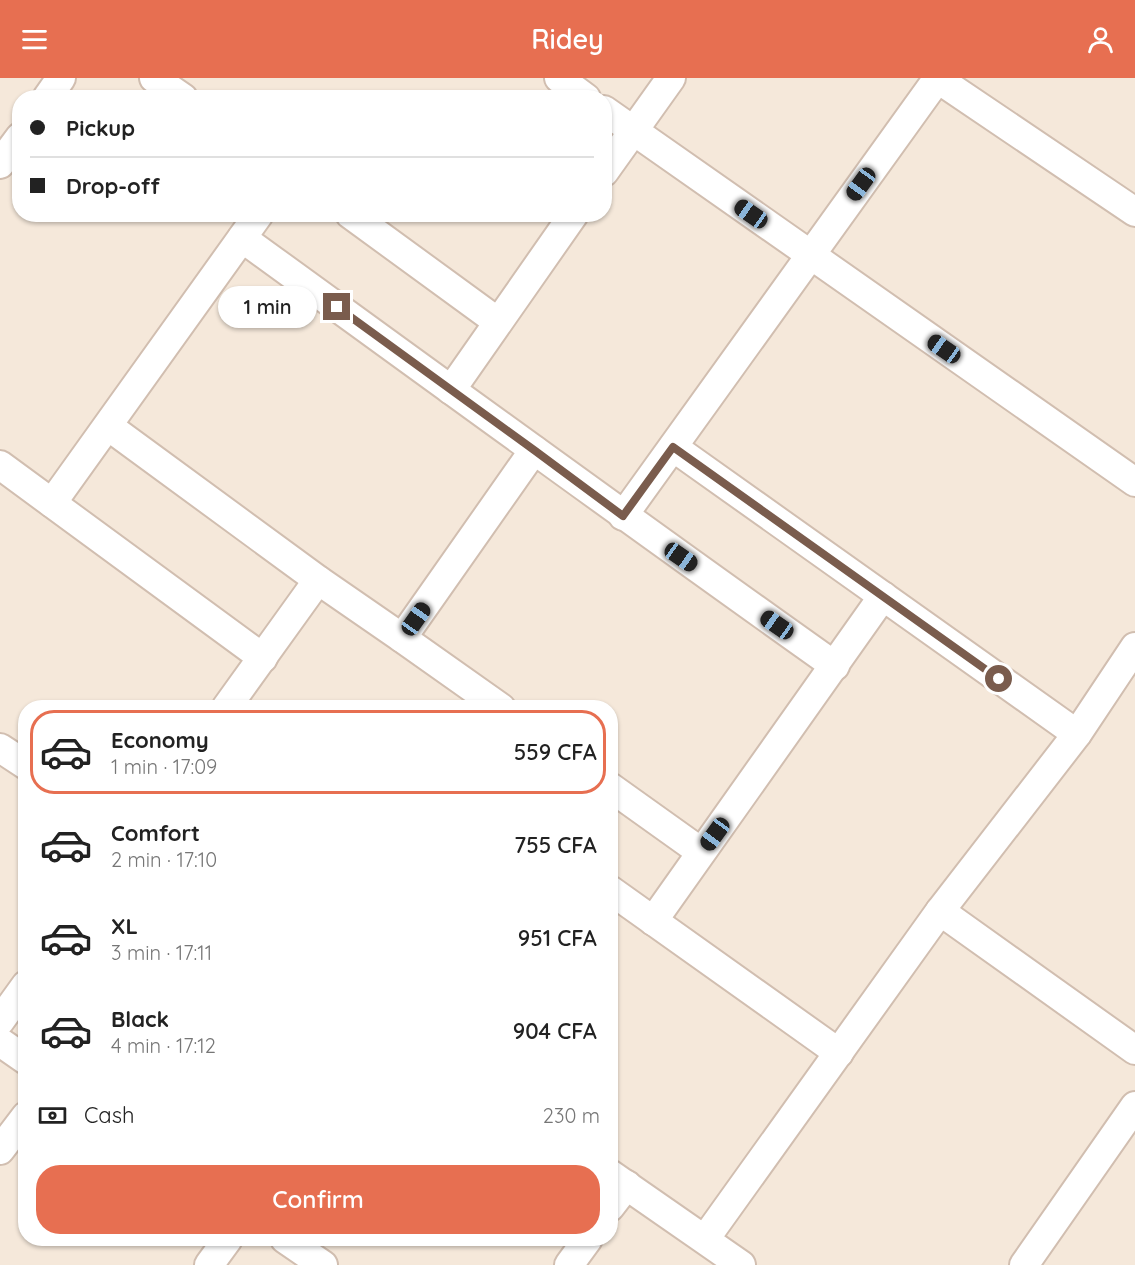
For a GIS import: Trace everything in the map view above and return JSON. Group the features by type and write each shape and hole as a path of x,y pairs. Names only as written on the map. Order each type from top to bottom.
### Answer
{"street":[{"path":"154,78 171,90"},
{"path":"559,78 575,90"},
{"path":"612,161 671,78"},
{"path":"623,516 938,78 1135,212"},
{"path":"612,116 1135,482"},
{"path":"1,162 12,148"},
{"path":"52,503 253,222"},
{"path":"361,222 498,322"},
{"path":"451,390 568,222"},
{"path":"242,238 623,516 835,666"},
{"path":"108,426 486,700"},
{"path":"673,447 1077,734"},
{"path":"402,638 534,450"},
{"path":"0,465 263,658"},
{"path":"232,700 318,580"},
{"path":"653,921 883,596"},
{"path":"705,1239 940,911 1130,663"},
{"path":"0,748 18,760"},
{"path":"618,793 701,852"},
{"path":"618,896 838,1053"},
{"path":"940,911 1134,1047"},
{"path":"0,1021 18,996"},
{"path":"0,1042 18,1054"},
{"path":"1024,1265 1135,1106"},
{"path":"0,1150 18,1126"},
{"path":"618,1190 705,1239 741,1265"},
{"path":"210,1265 223,1246"},
{"path":"295,1246 323,1265"},
{"path":"569,1265 583,1246"}],"shaded area":[{"path":"0,78 1135,78 1135,1265 0,1265"}],"route":[{"path":"337,307 623,516 673,447 999,679"}]}
